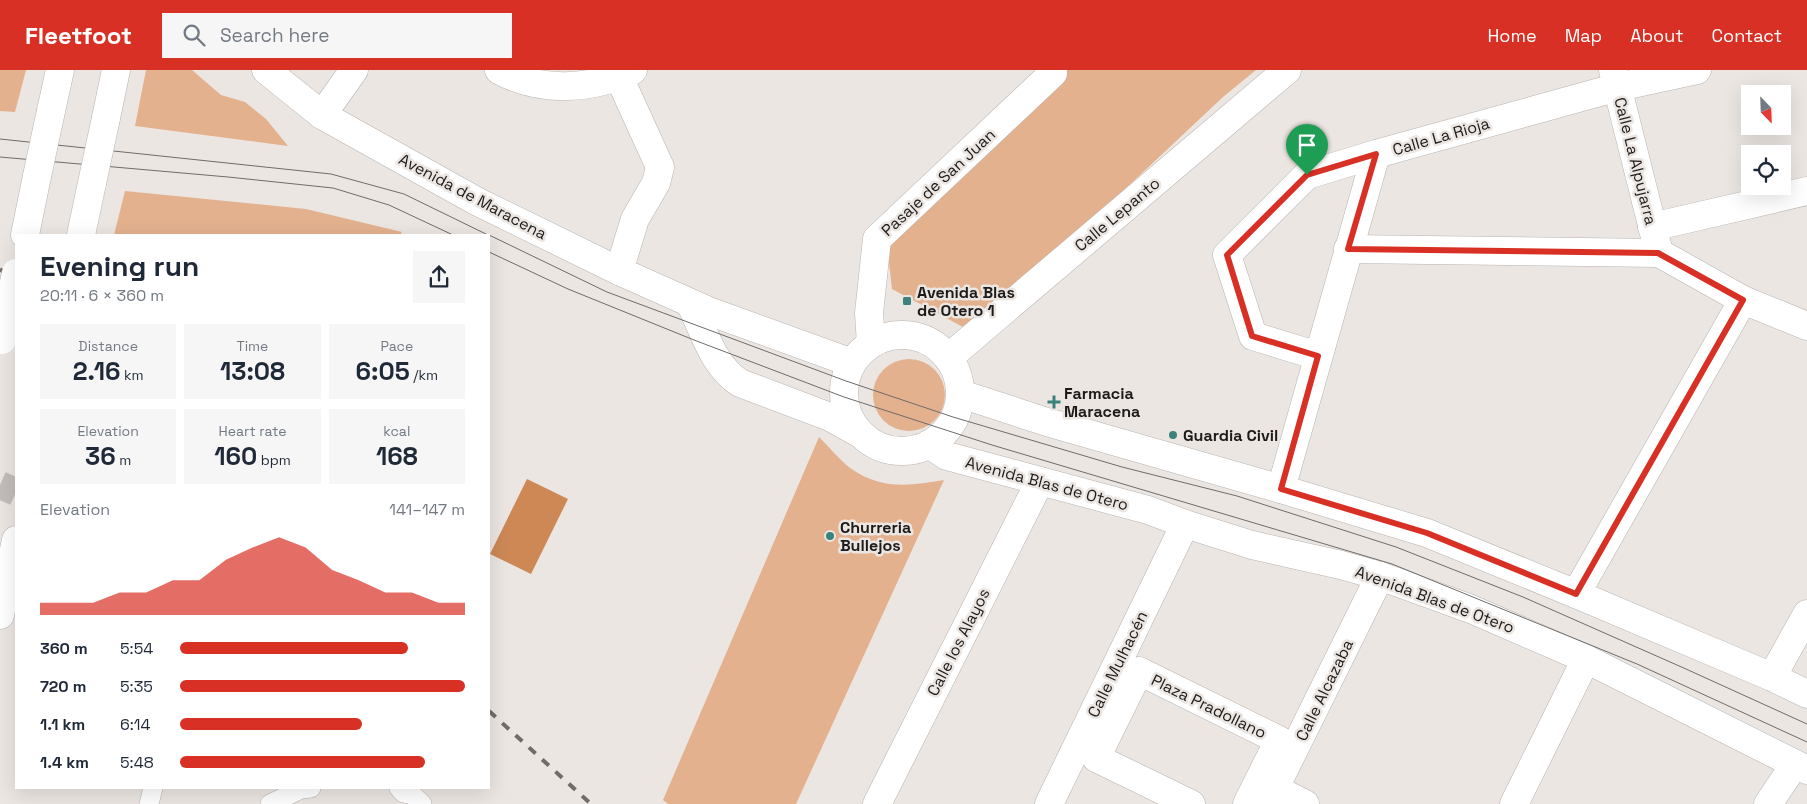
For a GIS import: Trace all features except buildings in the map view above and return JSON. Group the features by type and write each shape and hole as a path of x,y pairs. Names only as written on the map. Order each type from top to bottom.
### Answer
{"main road":[{"path":"24,234 60,70"},
{"path":"81,234 116,70"},
{"name":"Avenida de Maracena","path":"266,70 322,115 478,202 619,271 710,312 862,353"},
{"path":"322,115 354,70"},
{"name":"Calle Lepanto","path":"948,358 1287,70"},
{"name":"Calle La Rioja","path":"1281,489 1376,154 1615,79 1697,70"},
{"path":"500,71 525,82 554,87 586,84 626,73 660,167 656,183 635,219 619,271"},
{"name":"Pasaje de San Juan","path":"862,353 869,313 877,239 1053,73"},
{"name":"Calle La Alpujarra","path":"1615,79 1655,240"},
{"path":"1318,356 1252,336 1227,255 1307,175 1376,154"},
{"path":"1348,249 1655,240 1807,191"},
{"path":"1655,240 1743,300 1807,326"},
{"path":"1,345 15,278"},
{"path":"1576,594 1743,300"},
{"path":"690,303 717,360 728,376 740,383 830,417 859,433 874,444 889,450 911,450 929,444 945,431 956,412 961,394 956,372 948,358 934,345 920,338 895,336 862,353 847,374 844,397 848,414 859,433"},
{"path":"961,394 1047,422 1427,533 1576,594 1807,694"},
{"name":"Avenida Blas de Otero","path":"929,444 947,456 1148,510 1252,545 1341,565 1380,576 1471,609 1586,659 1801,767"},
{"name":"Calle los Alayos","path":"877,804 1040,481"},
{"name":"Calle Mulhacén","path":"1049,804 1185,524"},
{"path":"0,615 15,545"},
{"name":"Calle Alcazaba","path":"1271,797 1380,576"},
{"path":"1772,678 1807,614"},
{"path":"1514,804 1586,659"},
{"name":"Plaza Pradollano","path":"1098,749 1139,671 1279,740 1247,804"},
{"path":"1191,804 1096,758 1098,749 1214,804"},
{"path":"1768,804 1801,767"},
{"path":"1271,797 1306,804"}],"lane":[{"path":"149,804 153,789"},
{"path":"270,804 301,789"}],"shaded area":[{"path":"0,70 26,70 15,112 0,111"},
{"path":"146,70 192,70 221,95 245,102 266,119 288,146 135,126"},
{"path":"1048,70 1256,70 1223,97 1107,206 963,327 892,289 887,245 972,169 1059,84"},
{"path":"125,191 306,209 402,232 401,234 114,234"},
{"path":"916,359 935,369 943,381 945,395 943,409 935,421 923,429 902,431 883,421 875,409 873,388 883,369 895,361"},
{"path":"819,437 850,468 873,480 907,485 944,480 796,804 668,804 663,800"},
{"path":"527,479 568,499 531,574 490,554"}],"tunnel":[{"path":"0,485 15,492"}],"tram line":[{"path":"0,139 331,174 404,194 486,234"},
{"path":"0,157 333,188 389,205 451,234"},
{"path":"490,235 607,292 846,381 953,417 1122,467 1237,496 1396,547 1523,597 1807,724"},
{"path":"490,252 568,289 694,340 844,397 992,445 1392,564 1637,664 1807,742"}],"railway":[{"path":"0,269 15,283"},
{"path":"490,712 591,804"}],"place":[{"name":"Avenida Blas de Otero 1","path":"907,301"},
{"name":"Farmacia Maracena","path":"1054,402"},
{"name":"Guardia Civil","path":"1173,435"},
{"name":"Churreria Bullejos","path":"830,536"}],"route":[{"path":"1376,154 1348,249 1658,253 1743,300 1576,594 1427,533 1281,489 1318,356 1252,336 1227,255 1307,175 1376,154"}]}
